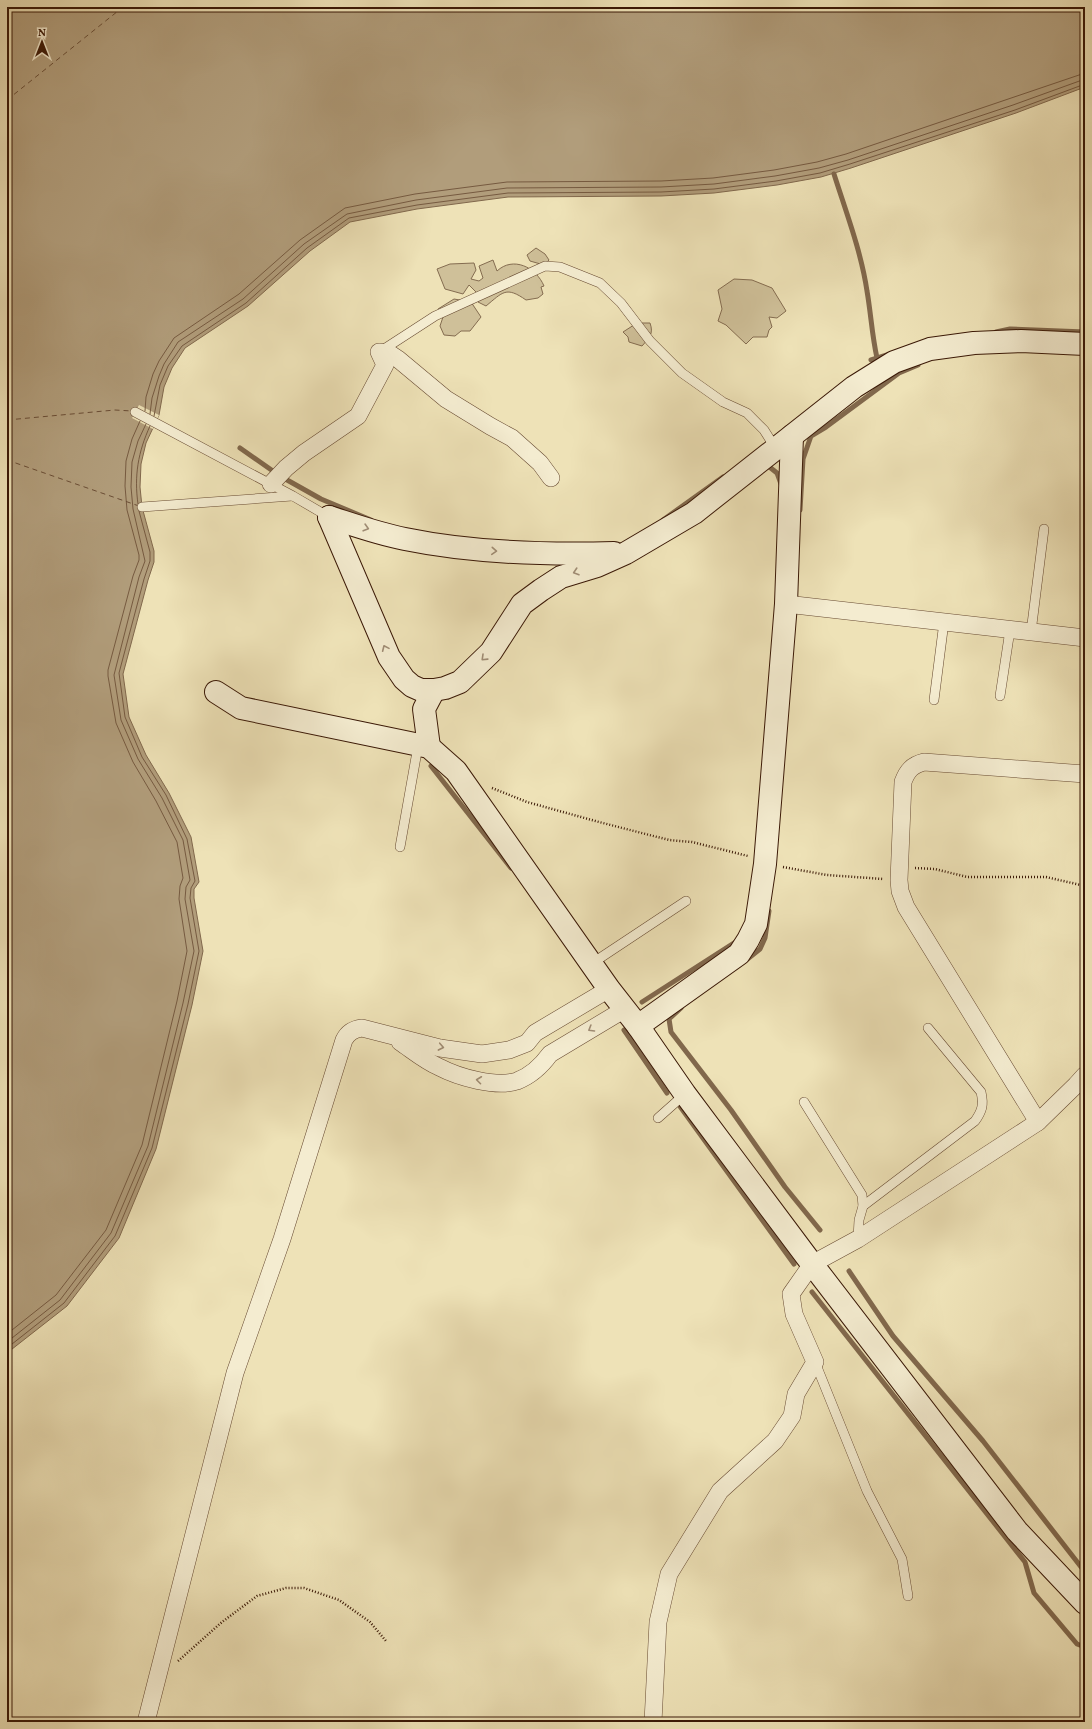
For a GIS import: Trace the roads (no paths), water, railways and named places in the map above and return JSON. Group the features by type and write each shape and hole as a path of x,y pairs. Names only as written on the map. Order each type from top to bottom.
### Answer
{"main road":[{"path":"329,518 389,657 404,679 412,686 421,690 445,688 460,682 491,652 522,604 537,593 562,577 598,566 626,553 694,513 783,441 854,387 894,362 930,349 974,343 1021,341 1085,344"},
{"path":"638,1026 739,954 756,924 765,864 786,604 783,441"},
{"path":"329,518 404,539 464,549 564,554 626,553"},
{"path":"424,746 424,709 434,690"},
{"path":"216,692 241,708 424,746 456,771 609,989 638,1026 685,1094 812,1264 1017,1531 1085,1603"}],"street":[{"path":"271,484 286,468 304,453 358,416 385,366 379,352 389,353 446,399 512,438 540,463 551,478"},
{"path":"786,604 1085,638"},
{"path":"1038,1122 906,907 900,890 903,782 905,775 910,768 916,764 932,762 1085,774"},
{"path":"146,1722 235,1373 282,1239 344,1040 351,1031 362,1028 440,1048 482,1054 509,1050 527,1043 535,1032 609,989"},
{"path":"389,1035 438,1067 470,1079 500,1083 516,1081 543,1065 550,1054 624,1009"},
{"path":"653,1722 658,1622 670,1574 720,1490 775,1441 792,1416 796,1394 814,1362 794,1314 791,1294 812,1264 858,1239 1038,1122 1076,1085 1085,1074"}],"lane":[{"path":"379,352 434,316 545,266 560,267 600,283 621,303 650,341 682,373 723,402 747,413 764,430 783,441"},
{"path":"135,412 293,496 329,518"},
{"path":"142,507 293,496"},
{"path":"1031,632 1044,529"},
{"path":"934,700 944,622"},
{"path":"1000,696 1010,630"},
{"path":"400,847 424,746"},
{"path":"591,964 686,901"},
{"path":"863,1206 975,1121 982,1111 983,1102 981,1092 928,1028"},
{"path":"658,1118 685,1094"},
{"path":"804,1102 862,1195 863,1206 859,1220 858,1239"},
{"path":"814,1362 867,1491 902,1559 908,1596"}],"water":[{"path":"7,7 1085,7 1085,87 1016,113 821,177 777,185 714,193 661,196 508,197 417,209 350,222 310,251 248,306 185,348 172,368 164,387 159,415 146,443 141,464 140,487 142,507 154,551 154,562 123,674 129,717 146,755 169,793 191,837 199,882 194,889 194,898 203,951 192,1005 156,1149 119,1238 67,1306 7,1353"}],"waterway":[{"path":"834,174 861,261 877,358"},
{"path":"996,332 1010,329 1085,332"},
{"path":"871,360 887,355"},
{"path":"800,510 803,459 811,436 826,427 899,373 918,365"},
{"path":"240,448 280,476 321,499 371,520"},
{"path":"767,465 777,473 781,484"},
{"path":"663,520 723,477"},
{"path":"431,766 511,868"},
{"path":"745,961 760,949 765,938 769,911"},
{"path":"642,1002 737,941"},
{"path":"681,1008 669,1019 671,1032 731,1110 785,1187 820,1230"},
{"path":"624,1030 667,1093"},
{"path":"679,1105 794,1264"},
{"path":"849,1271 893,1336 983,1441 1085,1572"},
{"path":"812,1292 1025,1562 1034,1593 1077,1644 1085,1647"}]}
